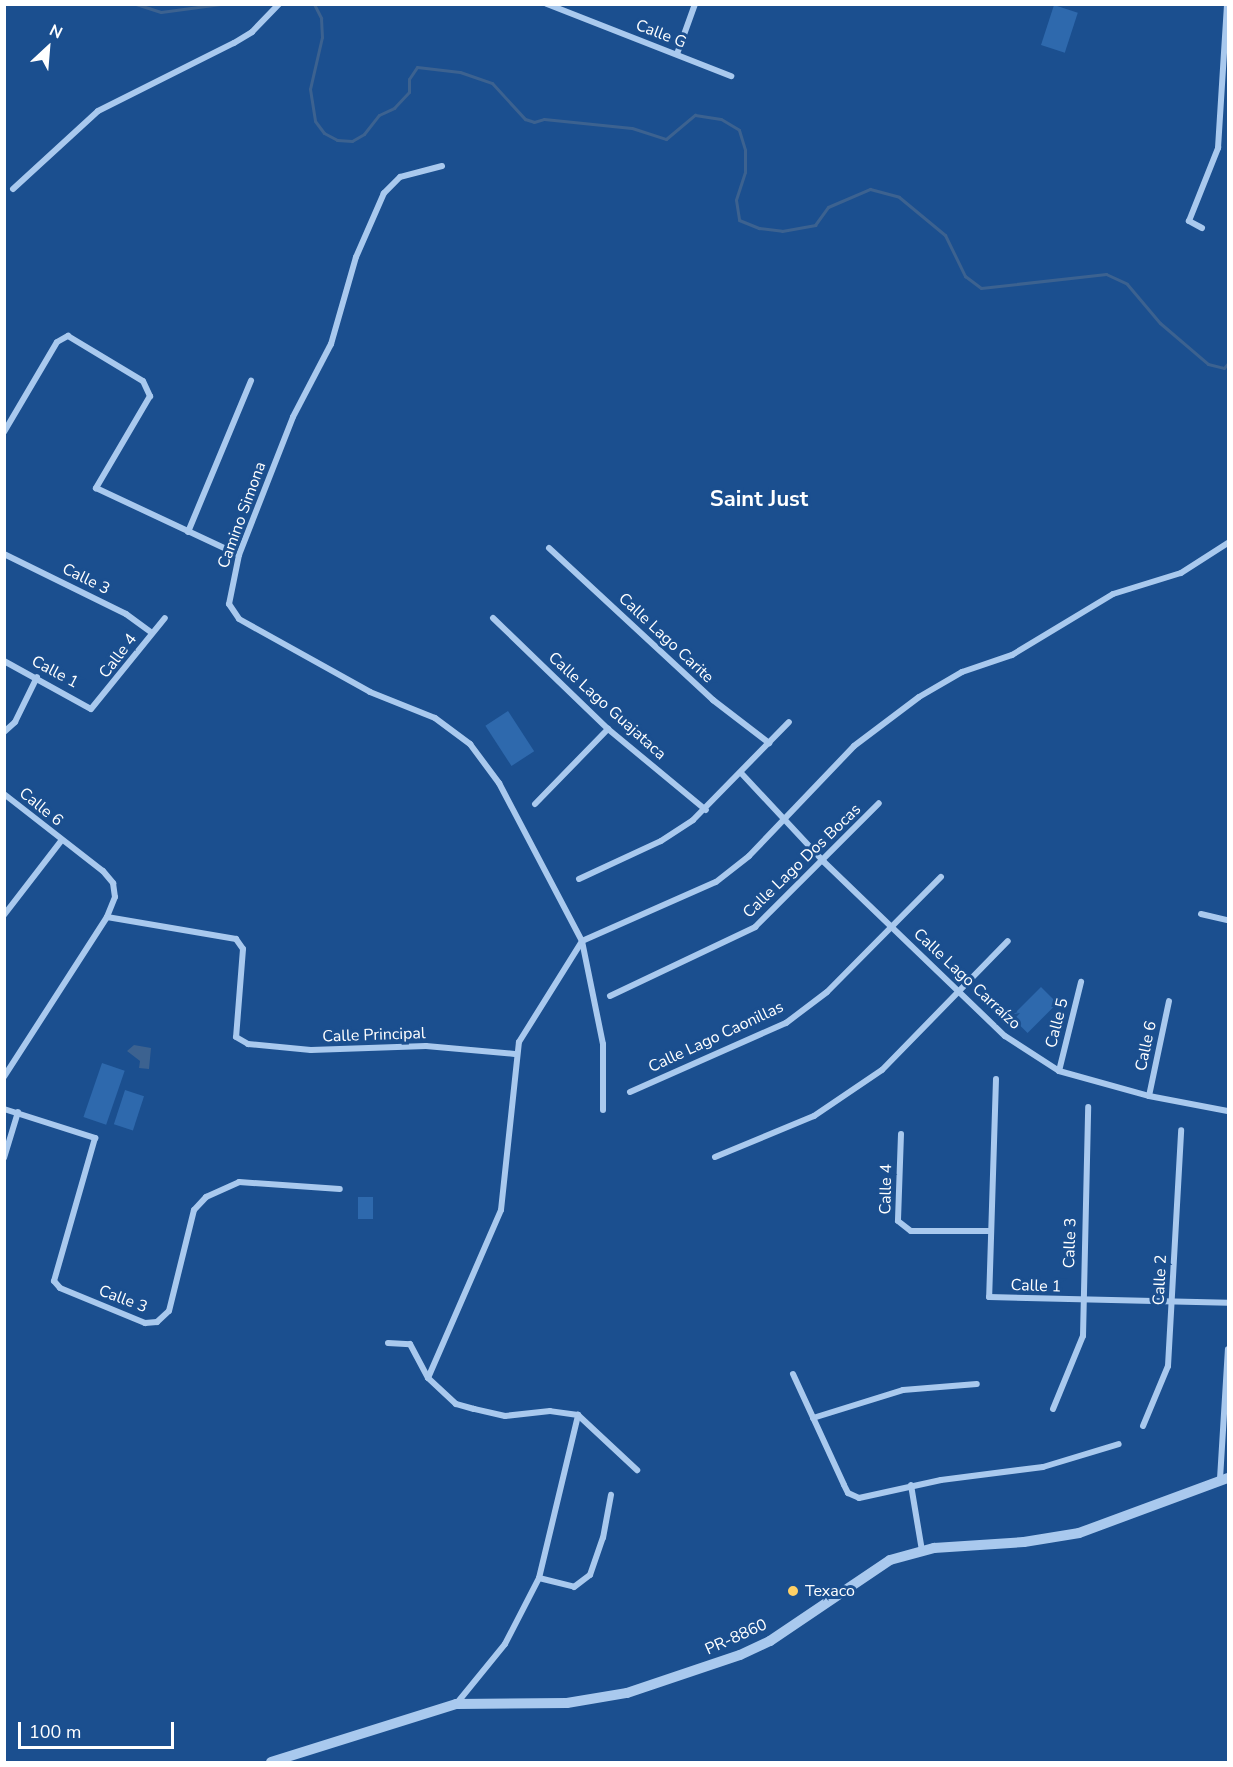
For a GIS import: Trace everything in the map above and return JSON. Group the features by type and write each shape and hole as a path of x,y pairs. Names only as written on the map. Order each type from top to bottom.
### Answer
{"street":[{"path":"13,189 98,111 234,43 252,32 279,4"},
{"name":"Calle G","path":"547,4 731,76"},
{"path":"677,54 695,4"},
{"path":"1202,228 1189,221 1218,148 1227,4"},
{"name":"Camino Simona","path":"442,166 400,177 384,193 356,257 331,344 293,417 239,555 229,604 239,618 370,692 435,718 470,744 499,783 582,941 603,1044 603,1110"},
{"path":"4,432 57,342 68,336 143,381 150,396 96,488 239,555"},
{"path":"188,532 251,381"},
{"path":"428,1378 501,1210 515,1054 524,1031 582,941 716,882 749,856 782,817 854,746 920,697 962,672 1012,655 1113,594 1181,573 1228,543"},
{"name":"Calle Lago Carite","path":"549,548 713,700 769,743"},
{"name":"Calle 3","path":"4,554 126,614 152,633"},
{"name":"Calle 4","path":"91,709 165,618"},
{"name":"Calle Lago Guajataca","path":"494,618 608,729 705,810"},
{"name":"Calle 1","path":"4,660 91,709"},
{"path":"4,732 15,722 37,677"},
{"path":"579,879 661,841 705,810 742,774 789,722"},
{"path":"535,804 608,729"},
{"name":"Calle Lago Carraízo","path":"742,774 824,862 1005,1036 1059,1071 1149,1096 1228,1111"},
{"name":"Calle 6","path":"4,794 61,841 103,871 112,883 115,897 106,917 4,1077"},
{"name":"Calle Lago Dos Bocas","path":"610,996 755,927 824,862 879,803"},
{"path":"4,915 61,841"},
{"name":"Calle Lago Caonillas","path":"630,1092 786,1023 827,992 941,877"},
{"path":"1201,914 1228,920"},
{"name":"Calle Principal","path":"106,917 236,939 243,950 236,1037 248,1044 311,1050 426,1046 515,1054"},
{"path":"715,1158 814,1116 882,1070 1008,941"},
{"name":"Calle 5","path":"1059,1071 1081,982"},
{"name":"Calle 6","path":"1149,1096 1169,1001"},
{"name":"Calle 1","path":"996,1079 989,1297 1228,1303"},
{"name":"Calle 3","path":"1053,1409 1083,1336 1088,1107"},
{"name":"Calle 3","path":"4,1109 95,1138 54,1281 60,1288 145,1323 157,1322 168,1311 194,1210 206,1197 239,1182 340,1189"},
{"path":"4,1158 18,1113"},
{"name":"Calle 2","path":"1143,1426 1168,1366 1180,1130"},
{"name":"Calle 4","path":"901,1134 898,1221 911,1231 990,1232"},
{"path":"388,1343 410,1344 428,1378 456,1404 505,1416 550,1411 578,1415 637,1470"},
{"path":"1224,1479 1228,1348"},
{"path":"793,1374 848,1493 859,1498 911,1485 1043,1467 1119,1444"},
{"path":"813,1418 903,1390 976,1384"},
{"path":"456,1704 506,1644 539,1578 578,1415"},
{"name":"PR-8860","path":"277,1761 456,1704 567,1703 630,1692 740,1655 770,1641 890,1560 922,1551 1079,1533 1224,1479"},
{"path":"911,1485 922,1551"},
{"path":"539,1578 574,1587 590,1575 603,1538 611,1495"}],"shaded area":[{"path":"1054,5 1078,13 1065,53 1041,45"},
{"path":"508,711 534,751 511,766 485,726"},
{"path":"1041,987 1057,1003 1028,1033 1011,1017"},
{"path":"134,1045 151,1048 149,1069 139,1068 140,1061 127,1051"},
{"path":"102,1063 125,1071 106,1125 83,1117"},
{"path":"125,1090 144,1096 133,1130 114,1124"},
{"path":"358,1197 373,1197 373,1219 358,1219"}],"waterway":[{"path":"136,4 161,12 220,4"},
{"path":"314,4 321,18 322,37 310,89 315,121 324,133 337,140 352,141 364,134 379,115 394,108 409,92 409,79 417,67 460,72 492,83 525,119 534,122 544,119 632,128 666,139 695,115 721,119 739,130 745,150 745,172 736,200 739,220 759,228 782,231 815,225 828,207 870,189 899,197 945,235 965,276 981,288 1106,274 1127,284 1160,323 1208,364 1224,368 1228,363"}],"place":[{"name":"Texaco","path":"793,1591"}],"district":[{"name":"Saint Just","path":"759,500"}]}
